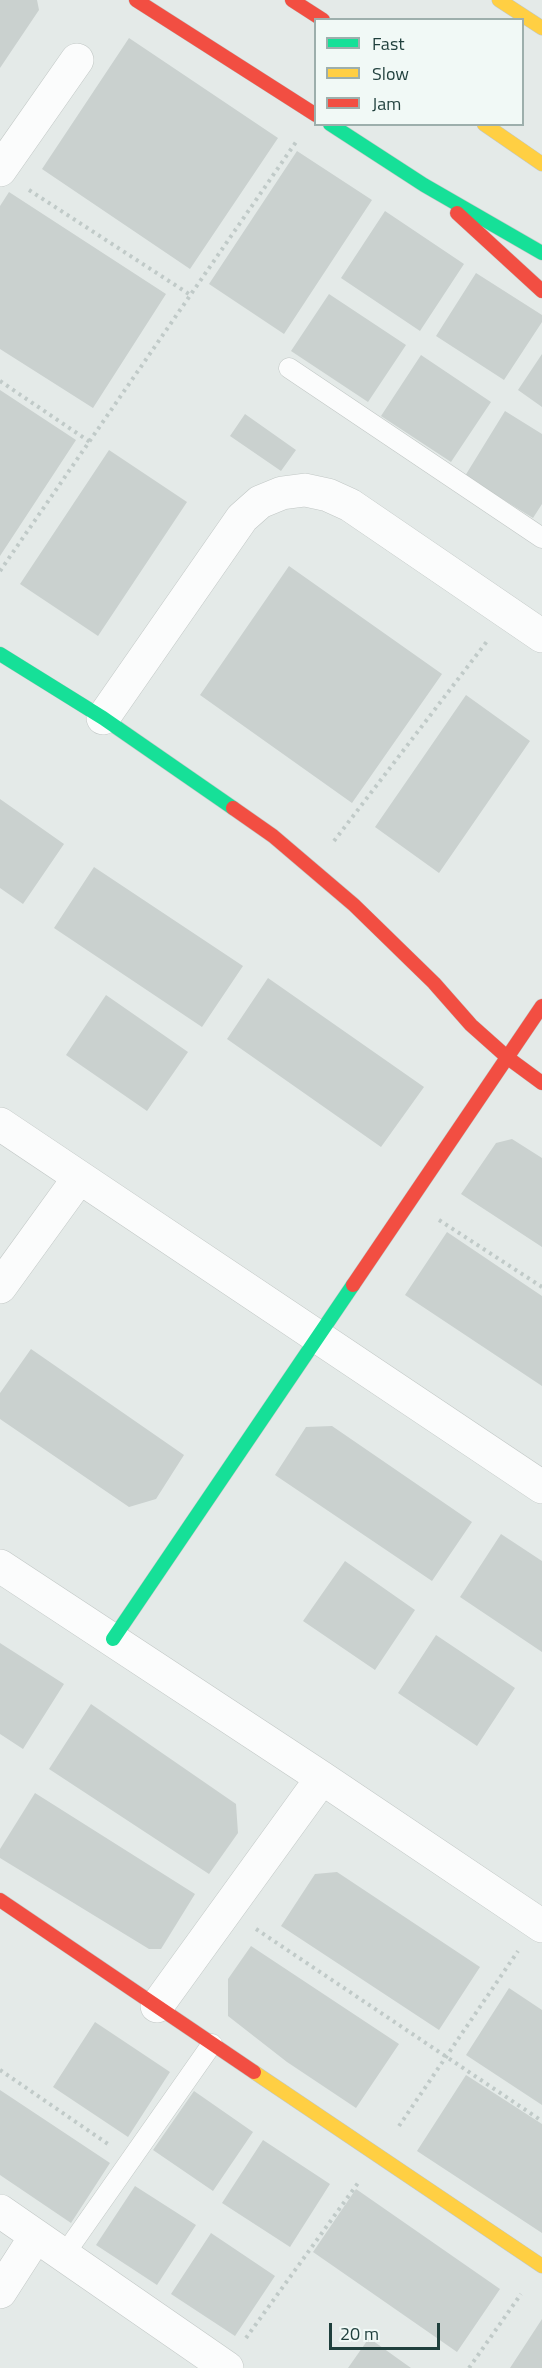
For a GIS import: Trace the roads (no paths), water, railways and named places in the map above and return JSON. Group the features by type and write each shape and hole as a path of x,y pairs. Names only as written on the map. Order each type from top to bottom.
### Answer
{"main road":[{"path":"136,0 314,114"},
{"path":"292,0 320,18"},
{"path":"499,0 542,27"},
{"path":"333,126 424,185 542,253"},
{"path":"487,126 542,164"},
{"path":"424,185 542,291"},
{"path":"0,654 103,718 232,806 313,868 394,944 471,1024 508,1058 542,1083"},
{"path":"113,1639 542,1006"},
{"path":"2,1906 157,2006 541,2266"}],"street":[{"path":"10,177 77,60"},
{"path":"103,718 242,518 260,502 282,493 305,490 328,495 350,505 542,636"},
{"path":"0,1124 542,1487"},
{"path":"0,1287 79,1178"},
{"path":"0,1566 542,1926"},
{"path":"157,2006 322,1778"},
{"path":"0,2211 227,2368"},
{"path":"0,2292 36,2236"}],"lane":[{"path":"289,368 542,538"},
{"path":"64,2255 212,2044"}]}
